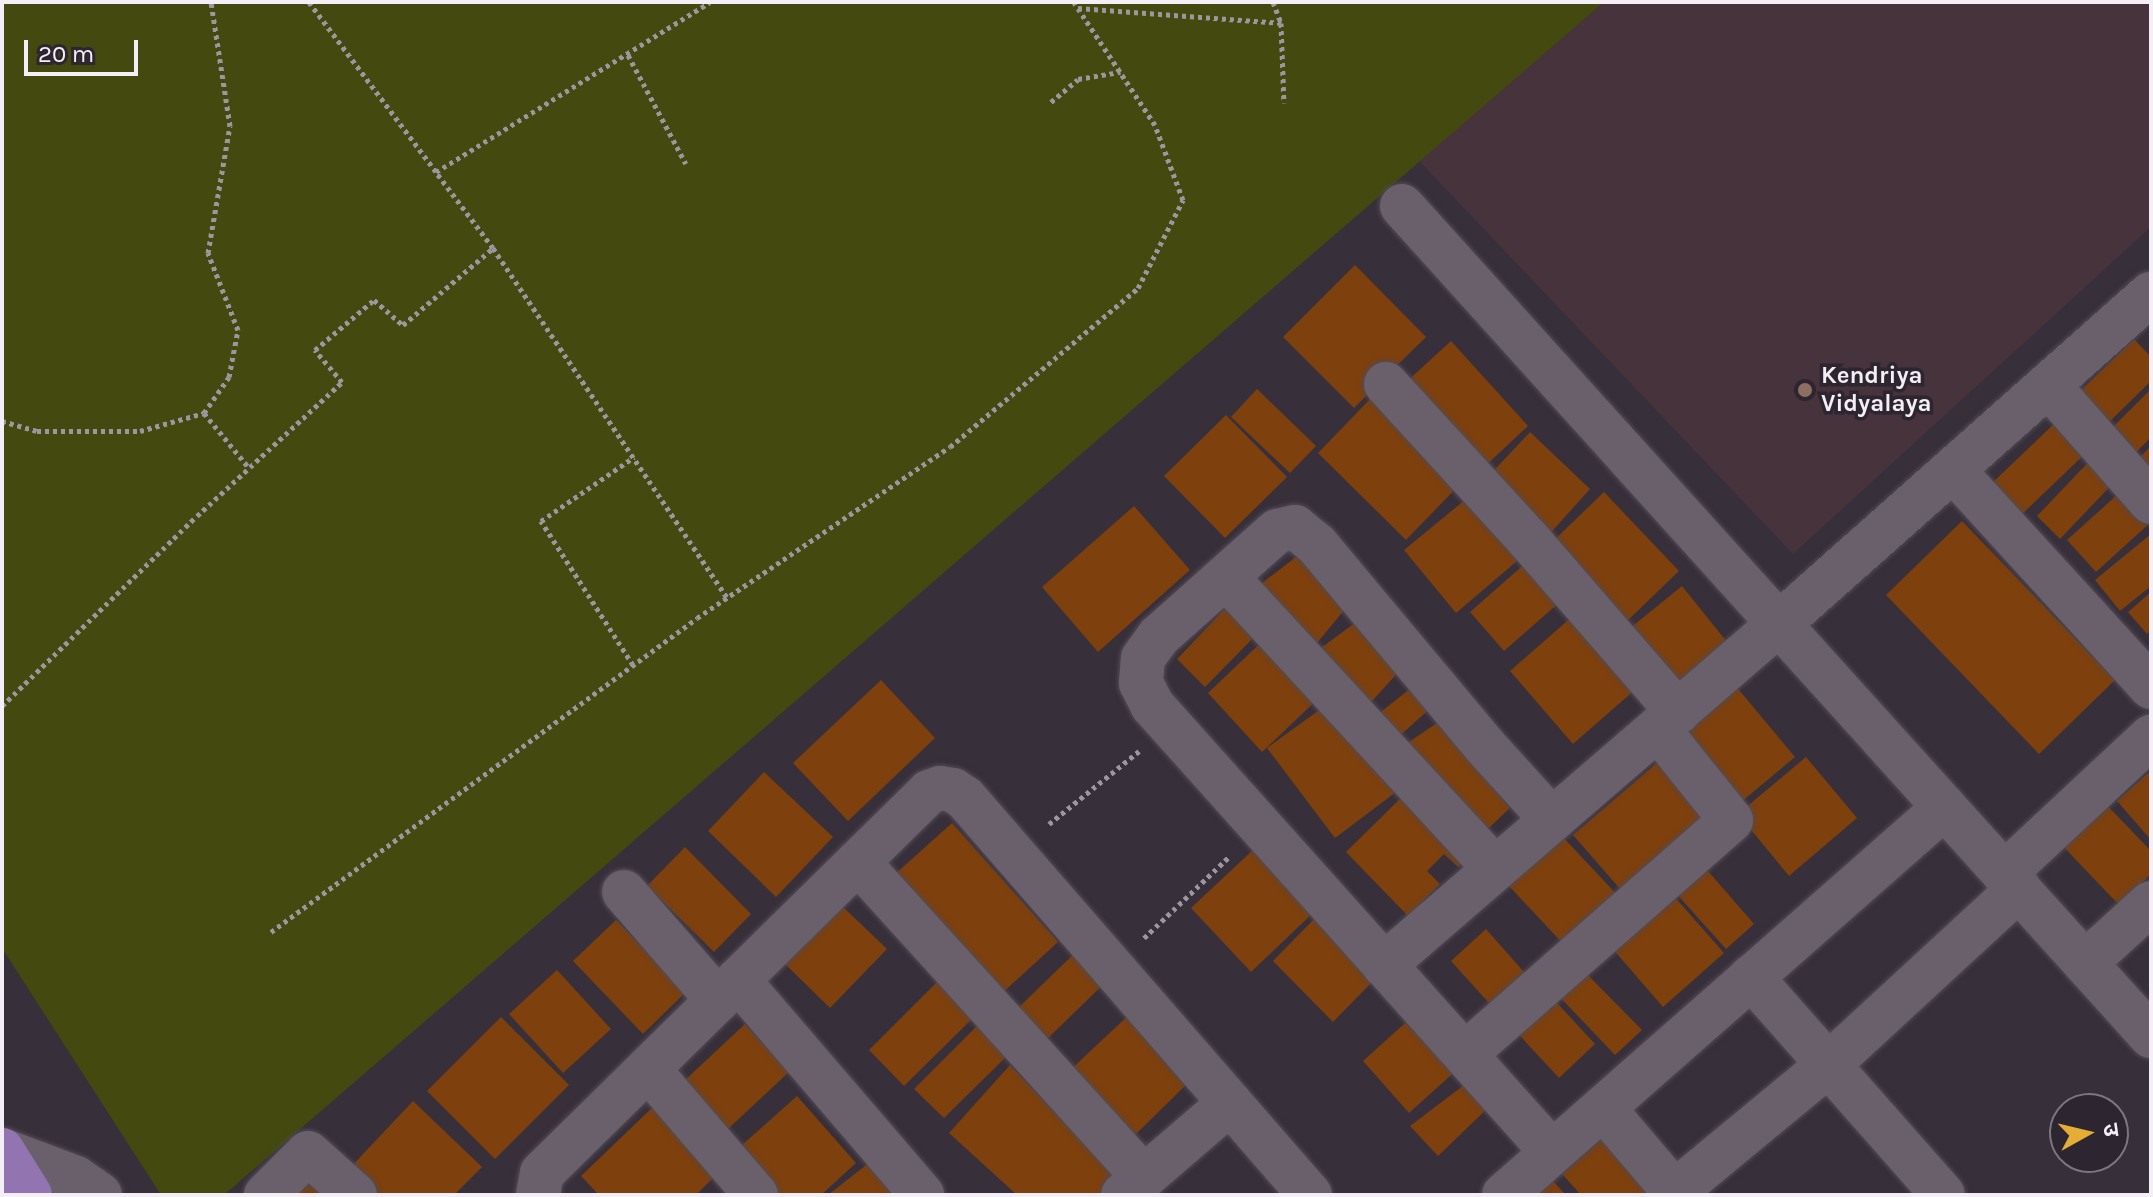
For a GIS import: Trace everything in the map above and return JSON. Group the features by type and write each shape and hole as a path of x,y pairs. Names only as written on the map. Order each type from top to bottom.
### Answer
{"main road":[{"path":"2,1150 30,1195"}],"street":[{"path":"1402,206 2151,1036"},
{"path":"1384,965 1780,623 2048,385 2146,309"},
{"path":"1386,384 1528,539 1668,720 1731,820 1465,1054"},
{"path":"2048,385 2151,502"},
{"path":"1953,470 2151,687"},
{"path":"1552,820 1303,531 1295,527 1277,531 1159,636 1143,658 1141,683 1152,705 1552,1152"},
{"path":"1226,577 1495,869"},
{"path":"1603,1108 1674,1194 1828,1065 2151,737"},
{"path":"538,1195 542,1173 929,792 940,788 953,790 965,798 1310,1195"},
{"path":"1504,1195 1945,807"},
{"path":"858,862 1134,1186 1230,1103"},
{"path":"624,892 728,990 922,1195"},
{"path":"2085,963 2151,903"},
{"path":"1751,977 1943,1195"},
{"path":"648,1069 756,1195"},
{"path":"2,1150 76,1178 100,1195"},
{"path":"266,1195 308,1153 355,1195"}],"path":[{"path":"2,421 37,431 140,431 204,413 229,377 238,330 208,253 230,126 211,2"},
{"path":"309,2 493,248 727,597"},
{"path":"436,172 710,2"},
{"path":"271,932 727,597 950,447 1138,288 1183,200 1155,125 1074,2"},
{"path":"1078,8 1083,2"},
{"path":"1273,2 1281,23 1284,103"},
{"path":"1078,8 1281,23"},
{"path":"628,55 686,164"},
{"path":"1051,102 1078,79 1120,72"},
{"path":"2,706 342,382 315,350 374,300 403,325 493,248"},
{"path":"204,413 249,468"},
{"path":"633,665 541,521 634,457"},
{"path":"1049,824 1171,726"},
{"path":"1144,938 1261,827"}],"shaded area":[{"name":"Kendriya Vidyalaya","path":"1604,2 2151,2 2151,227 1793,554 1419,161"}],"green space":[{"path":"2,2 1604,2 224,1195 161,1195 2,948"}],"building":[{"path":"1355,265 1426,337 1354,408 1283,337"},
{"path":"2134,339 2151,357 2151,381 2102,429 2072,399"},
{"path":"1451,341 1528,426 1481,470 1403,385"},
{"path":"1257,389 1316,446 1290,473 1231,417"},
{"path":"2151,389 2151,437 2128,461 2103,437"},
{"path":"1375,394 1463,481 1406,540 1318,453"},
{"path":"1226,415 1287,477 1225,538 1164,476"},
{"path":"2057,421 2087,452 2020,516 1990,485"},
{"path":"1530,432 1590,489 1545,539 1484,481"},
{"path":"2151,446 2151,492 2128,469"},
{"path":"2099,451 2122,474 2060,539 2037,516"},
{"path":"2128,485 2151,522 2096,572 2067,540"},
{"path":"1604,492 1679,571 1624,624 1549,545"},
{"path":"1471,495 1523,556 1456,613 1404,550"},
{"path":"1134,506 1190,570 1098,652 1042,587"},
{"path":"1962,521 2115,680 2039,754 1886,595"},
{"path":"2151,534 2151,586 2120,611 2095,580"},
{"path":"1301,553 1350,603 1312,649 1253,590"},
{"path":"1536,554 1570,593 1504,651 1470,612"},
{"path":"1682,586 1731,647 1674,694 1624,633"},
{"path":"2151,592 2151,630 2147,634 2128,612"},
{"path":"1232,601 1261,630 1205,687 1177,659"},
{"path":"1582,608 1645,681 1573,744 1510,671"},
{"path":"1363,617 1403,667 1363,711 1310,656"},
{"path":"1271,633 1325,692 1262,752 1208,693"},
{"path":"1729,678 1795,757 1734,808 1668,729"},
{"path":"881,680 935,738 848,821 793,763"},
{"path":"1415,685 1434,705 1395,740 1373,718"},
{"path":"1333,700 1404,786 1335,838 1267,748"},
{"path":"1437,723 1510,808 1475,841 1400,748"},
{"path":"1665,756 1719,819 1628,898 1573,835"},
{"path":"1806,757 1857,818 1789,876 1738,814"},
{"path":"764,772 833,837 776,897 708,831"},
{"path":"2148,773 2151,777 2151,840 2117,801"},
{"path":"1411,788 1473,852 1458,867 1444,854 1427,871 1440,884 1408,916 1346,852"},
{"path":"2101,799 2151,851 2151,874 2119,905 2058,841"},
{"path":"952,823 1058,942 999,996 893,876"},
{"path":"1561,835 1621,899 1568,949 1508,885"},
{"path":"685,847 751,914 714,952 647,886"},
{"path":"1255,848 1315,911 1251,972 1191,908"},
{"path":"1695,856 1754,924 1726,949 1666,882"},
{"path":"1665,886 1724,953 1663,1007 1605,940"},
{"path":"840,904 887,949 830,1008 783,962"},
{"path":"1315,918 1375,979 1333,1022 1273,961"},
{"path":"616,920 686,992 643,1034 573,961"},
{"path":"1486,929 1532,981 1498,1013 1451,961"},
{"path":"1083,945 1112,976 1043,1043 1013,1013"},
{"path":"1580,967 1642,1030 1615,1055 1555,992"},
{"path":"557,970 611,1029 563,1073 509,1014"},
{"path":"939,980 975,1016 904,1086 869,1050"},
{"path":"1546,991 1595,1044 1559,1078 1510,1025"},
{"path":"1133,1011 1195,1076 1129,1141 1066,1074"},
{"path":"1414,1015 1460,1067 1409,1113 1363,1061"},
{"path":"501,1017 569,1085 495,1159 427,1091"},
{"path":"745,1024 789,1072 728,1129 683,1082"},
{"path":"979,1024 1009,1054 944,1118 914,1089"},
{"path":"1010,1065 1120,1181 1107,1195 1017,1195 949,1133"},
{"path":"1468,1082 1491,1105 1438,1156 1410,1126"},
{"path":"797,1096 856,1163 821,1195 770,1195 733,1153"},
{"path":"413,1101 482,1167 454,1195 375,1195 348,1170"},
{"path":"655,1105 719,1172 696,1195 599,1195 581,1176"},
{"path":"1607,1135 1652,1187 1644,1195 1581,1195 1562,1174"},
{"path":"875,1158 904,1195 828,1195"},
{"path":"301,1167 332,1195 275,1195"},
{"path":"1552,1180 1566,1195 1536,1195"}],"place":[{"name":"Kendriya Vidyalaya","path":"1805,390"}]}
